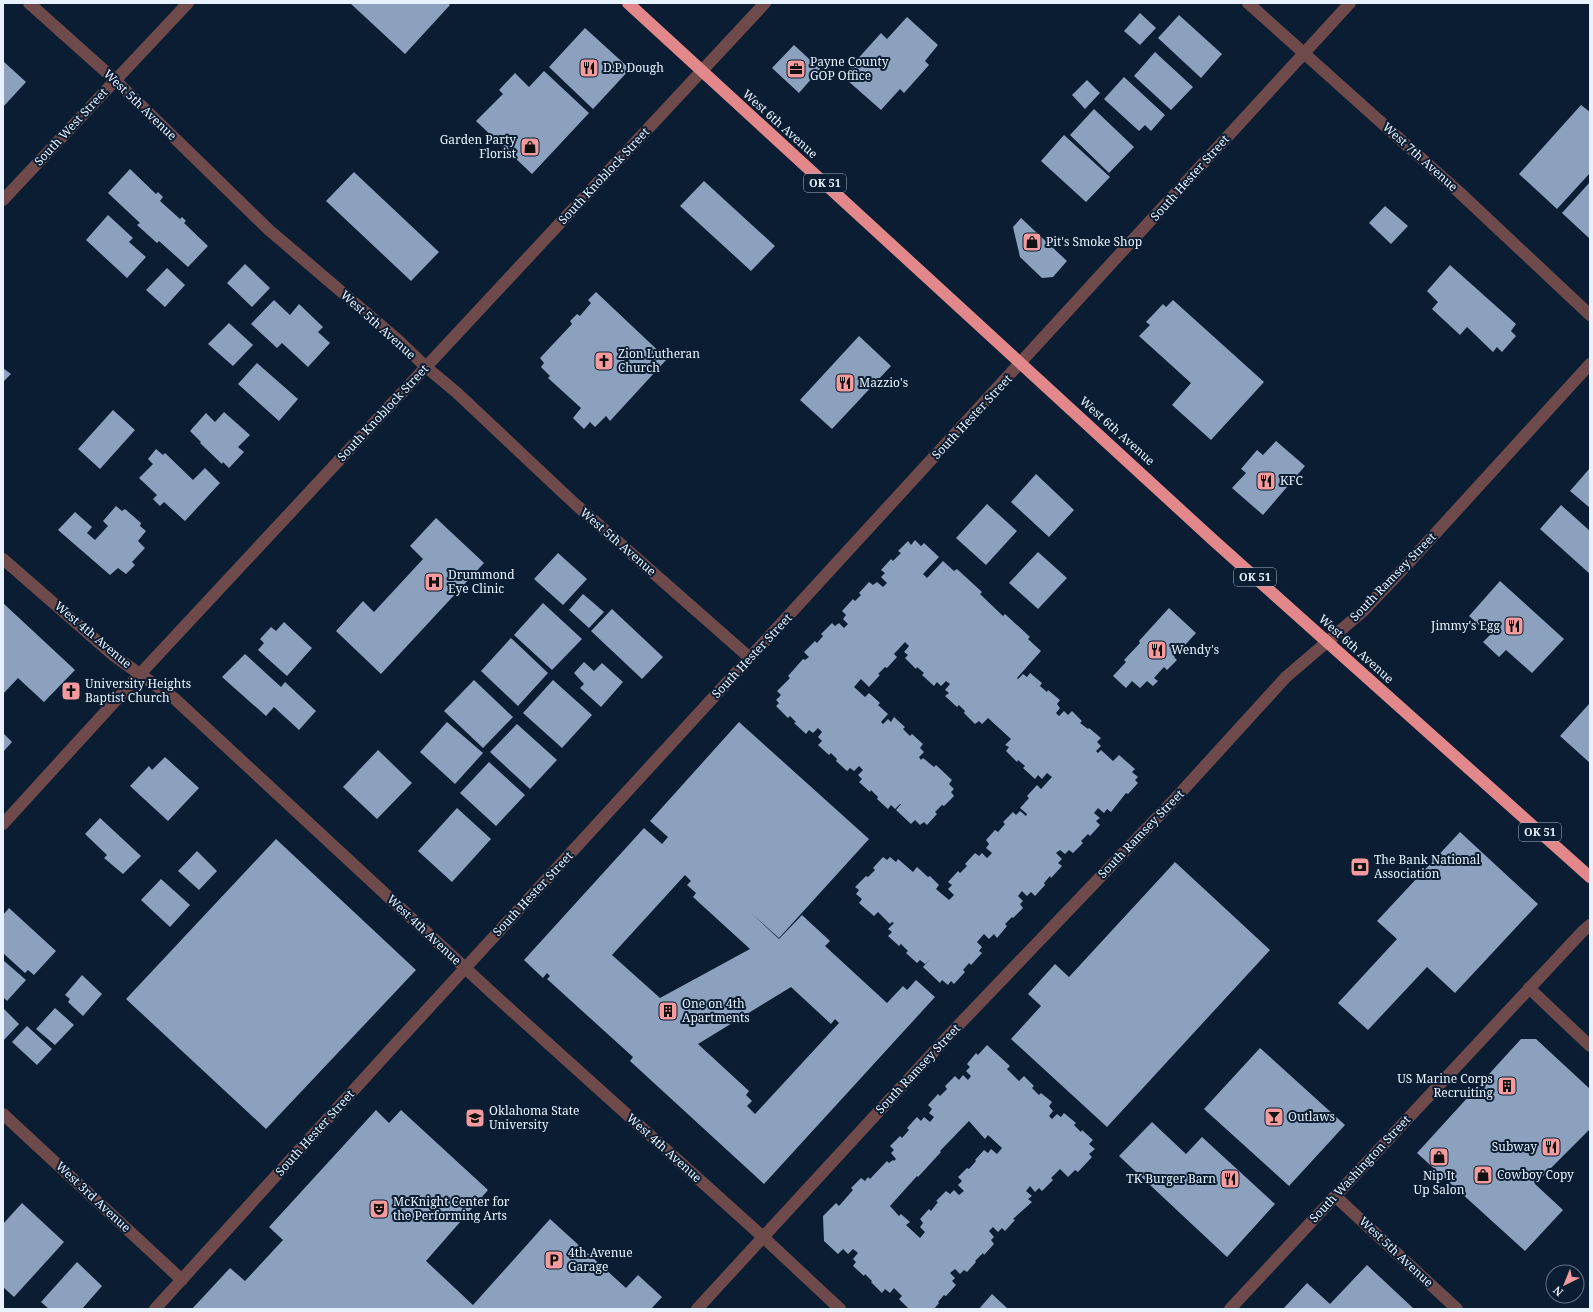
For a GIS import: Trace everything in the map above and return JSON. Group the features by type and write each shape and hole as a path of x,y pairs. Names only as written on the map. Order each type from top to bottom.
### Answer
{"highway":[{"name":"West 6th Avenue","path":"628,3 1327,642 1590,877"}],"street":[{"name":"West 5th Avenue","path":"29,3 115,80 269,230 398,340 426,367 456,392 574,503 750,658"},
{"name":"South West Street","path":"3,200 188,3"},
{"name":"South Knoblock Street","path":"3,824 140,674 765,3"},
{"name":"West 7th Avenue","path":"1248,3 1460,193 1590,315"},
{"name":"South Hester Street","path":"155,1309 465,968 1350,3"},
{"name":"South Ramsey Street","path":"697,1309 951,1033 1173,801 1286,677 1362,612 1590,364"},
{"name":"West 4th Avenue","path":"3,558 114,655 181,704 465,968 763,1237 840,1309"},
{"name":"South Washington Street","path":"1230,1309 1529,988 1590,925"},
{"path":"1529,988 1590,1046"},
{"name":"West 3rd Avenue","path":"3,1114 182,1280"},
{"name":"West 5th Avenue","path":"1335,1196 1457,1309"}],"building":[{"path":"350,3 448,3 450,5 405,54"},
{"path":"1140,13 1156,28 1140,45 1124,31"},
{"path":"1179,15 1222,54 1201,78 1158,38"},
{"path":"907,17 938,45 925,61 929,65 904,93 900,89 881,110 847,80 846,72 881,33 887,39"},
{"name":"D.P. Dough","path":"585,28 630,69 593,109 549,67"},
{"name":"Payne County GOP Office","path":"794,45 820,69 799,93 772,68"},
{"path":"1155,52 1193,87 1171,110 1134,76"},
{"path":"3,61 26,82 3,107"},
{"name":"Garden Party Florist","path":"544,71 589,113 532,174 476,121 503,94 499,90 515,73 529,87"},
{"path":"1124,77 1165,115 1151,131 1145,125 1139,131 1104,99"},
{"path":"1087,80 1100,93 1085,109 1072,95"},
{"path":"1581,105 1590,112 1590,173 1557,209 1519,174"},
{"path":"1094,109 1134,147 1109,173 1070,135"},
{"path":"1064,135 1110,177 1086,202 1041,161"},
{"path":"130,169 156,194 158,192 163,197 160,201 180,219 182,217 186,221 184,223 208,246 188,267 159,241 157,243 137,225 140,223 108,193"},
{"path":"354,172 439,252 411,281 326,201"},
{"path":"704,181 775,246 751,271 680,206"},
{"path":"1590,182 1590,239 1562,213"},
{"path":"1385,206 1408,226 1391,244 1369,223"},
{"path":"108,215 133,238 129,242 146,257 127,278 86,240"},
{"name":"Pit's Smoke Shop","path":"1021,218 1067,261 1053,277 1042,278 1020,257 1013,227"},
{"path":"245,264 270,288 252,307 227,283"},
{"path":"1450,265 1516,324 1511,331 1516,336 1502,352 1497,347 1493,352 1467,327 1460,335 1432,309 1438,302 1427,291"},
{"path":"167,268 185,285 165,307 146,290"},
{"name":"Zion Lutheran Church","path":"596,292 667,359 610,421 606,416 595,427 590,422 584,429 573,418 581,408 548,378 550,376 541,367 544,363 540,358 572,324 570,321 577,314 580,316 591,303 588,300"},
{"path":"274,300 290,315 299,304 323,327 318,332 330,343 308,367 282,343 277,348 251,324"},
{"path":"1173,300 1264,382 1211,440 1172,405 1191,383 1139,336 1150,325 1146,322 1163,304 1166,307"},
{"path":"229,323 253,345 233,366 208,344"},
{"name":"Mazzio's","path":"859,336 891,366 832,429 800,400"},
{"path":"257,363 298,399 279,421 238,384"},
{"path":"3,368 11,374 3,382"},
{"path":"113,410 135,430 100,469 78,449"},
{"path":"224,412 250,435 238,447 244,452 229,468 223,462 222,464 190,431 206,413 215,422"},
{"name":"KFC","path":"1276,441 1305,466 1263,515 1232,488 1246,473 1241,469 1257,450 1263,455"},
{"path":"156,449 163,455 165,453 193,480 205,468 220,483 185,521 164,502 160,506 153,499 157,495 139,478 153,464 148,459"},
{"path":"1590,468 1590,508 1570,491"},
{"path":"1036,474 1074,510 1049,537 1011,502"},
{"path":"987,504 1017,531 986,565 956,538"},
{"path":"1561,505 1590,531 1590,574 1540,529"},
{"path":"116,506 122,511 125,509 141,523 140,526 146,531 138,541 145,548 132,562 135,565 126,574 118,568 110,575 58,530 75,512 92,527 87,533 95,540 108,526 103,521"},
{"name":"Drummond Eye Clinic","path":"436,518 484,563 381,674 336,631 363,601 374,612 423,559 410,546"},
{"path":"915,540 921,546 924,543 939,557 923,574 927,578 943,561 954,571 957,569 982,592 980,594 1003,616 1005,614 1030,637 1028,639 1041,651 1017,678 1018,679 1023,674 1027,677 1030,673 1042,683 1040,686 1047,692 1048,690 1060,700 1057,704 1060,708 1056,713 1059,716 1064,711 1068,715 1072,711 1082,721 1080,723 1101,738 1097,742 1101,746 1096,751 1098,753 1101,750 1113,761 1119,755 1135,769 1132,772 1138,777 1135,780 1138,783 1128,794 1126,793 1111,812 1107,809 1104,813 1098,808 1094,813 1100,818 1096,821 1100,825 1090,836 1088,834 1081,841 1083,843 1073,853 1069,850 1065,854 1060,850 1056,853 1062,859 1058,863 1062,866 1051,878 1050,876 1044,883 1045,885 1035,896 1031,892 1027,896 1022,891 1018,896 1023,901 1020,904 1023,908 1005,924 1007,926 997,938 994,934 989,939 984,934 977,942 982,947 979,951 982,953 971,965 969,963 963,970 965,972 954,984 951,981 948,985 942,980 940,983 923,967 930,959 925,964 920,960 917,963 906,953 908,951 901,944 899,946 888,936 892,932 888,929 894,923 892,922 890,924 878,912 874,916 859,903 862,899 856,894 859,890 855,887 866,876 868,877 875,870 873,868 883,857 887,860 890,857 896,862 898,859 913,872 917,867 928,877 930,876 939,885 936,889 949,900 954,895 948,889 952,885 948,882 958,871 960,873 967,866 965,864 975,853 979,856 982,853 987,858 992,853 986,848 989,844 986,840 995,830 998,832 1005,824 1003,822 1013,812 1016,815 1020,811 1026,816 1027,814 1020,808 1029,798 1027,796 1037,785 1041,789 1052,777 1047,773 1042,779 1038,775 1035,779 1023,768 1025,766 1018,760 1017,762 1006,751 1009,747 1005,745 1011,739 988,718 982,724 979,721 975,724 964,713 965,711 959,705 957,707 945,696 949,693 945,690 950,684 946,681 941,686 937,682 934,686 922,675 924,673 917,667 916,669 905,658 908,655 904,652 909,646 905,642 894,654 897,657 887,668 885,667 878,674 880,675 869,687 861,679 854,687 865,697 869,693 880,703 878,705 888,714 881,722 883,724 888,719 891,722 894,717 905,727 903,729 910,736 912,734 923,744 920,748 924,752 919,757 921,760 923,758 934,767 936,765 952,780 949,784 954,789 951,792 954,796 944,806 942,805 935,812 937,814 927,825 924,822 920,825 915,820 911,824 896,810 901,804 895,809 891,805 888,809 877,799 878,797 871,790 870,792 859,782 862,779 858,775 863,770 859,766 854,771 850,768 847,771 836,761 837,759 831,753 829,755 818,745 822,741 818,737 822,732 818,728 813,733 809,730 806,734 794,723 796,722 790,716 788,718 776,706 779,703 776,700 781,695 777,691 790,678 788,676 803,659 805,660 809,657 804,652 815,641 817,643 823,636 821,634 832,623 835,626 839,623 844,628 848,624 843,619 846,615 842,611 853,599 855,601 861,595 859,593 869,582 873,585 877,582 883,587 887,583 881,577 885,573 881,570 891,559 893,561 901,553 898,551 908,541 911,545"},
{"path":"1038,552 1067,578 1038,609 1009,583"},
{"path":"558,553 587,579 563,605 534,579"},
{"name":"Jimmy's Egg","path":"1500,581 1564,639 1532,673 1506,650 1499,657 1483,642 1490,635 1469,616"},
{"path":"583,594 604,612 589,628 569,610"},
{"path":"3,603 75,670 44,702 18,678 3,694"},
{"path":"543,603 582,639 552,670 514,635"},
{"name":"Wendy's","path":"1169,608 1196,633 1174,657 1177,660 1167,670 1164,667 1154,678 1158,681 1153,686 1147,681 1140,688 1132,681 1126,688 1113,676 1126,662 1124,660 1140,643 1139,641"},
{"path":"612,609 663,657 642,679 591,631"},
{"path":"284,622 312,648 287,676 258,650 264,643 260,639 271,627 276,631"},
{"path":"511,638 548,673 518,706 481,671"},
{"path":"245,654 281,687 285,682 316,711 299,730 274,707 266,716 222,677"},
{"path":"584,662 594,671 602,663 623,682 601,707 580,688 584,684 574,673"},
{"path":"474,680 513,717 483,748 444,711"},
{"path":"553,680 592,715 562,748 523,713"},
{"path":"1590,703 1590,763 1560,736"},
{"path":"447,722 483,753 455,784 420,752"},
{"name":"One on 4th Apartments","path":"739,722 869,839 779,938 751,913 779,939 802,915 830,941 825,946 887,1003 903,986 907,990 916,980 935,997 764,1184 630,1061 633,1057 547,979 550,976 547,973 543,978 524,960 644,828 662,844 668,837 650,821","holes":["685,875 691,881 687,885 696,893 693,897 750,949 660,998 612,955","791,987 831,1024 835,1019 839,1023 755,1114 747,1106 752,1101 746,1095 749,1091 698,1044"]},
{"path":"517,724 557,760 530,789 490,752"},
{"path":"3,733 12,742 3,752"},
{"path":"378,750 412,783 377,819 343,787"},
{"path":"165,757 199,788 168,821 130,786 149,766 152,770"},
{"path":"489,762 525,795 496,826 460,793"},
{"path":"457,808 491,839 452,882 418,851"},
{"path":"100,818 141,856 123,874 104,858 107,855 85,834"},
{"path":"1460,832 1538,904 1455,993 1427,967 1368,1030 1338,1003 1397,939 1377,921"},
{"path":"276,839 416,970 266,1129 126,999"},
{"path":"197,851 217,871 199,890 178,871"},
{"path":"1175,862 1270,950 1107,1127 1011,1039 1041,1006 1028,994 1055,964 1069,977"},
{"path":"161,879 190,905 170,927 141,900"},
{"path":"9,908 56,951 34,975 28,970 25,973 3,953 3,915"},
{"path":"3,960 26,980 7,1001 3,997"},
{"path":"82,975 102,994 83,1016 68,1002 70,999 65,995"},
{"path":"3,1008 19,1024 3,1041"},
{"path":"55,1008 74,1025 55,1045 36,1029"},
{"path":"27,1026 52,1049 37,1065 12,1042"},
{"path":"1521,1039 1536,1039 1590,1089 1590,1129 1535,1184 1563,1210 1525,1251 1417,1153"},
{"path":"987,1045 1010,1066 1007,1069 1019,1081 1024,1076 1034,1086 1032,1088 1039,1095 1041,1093 1052,1102 1049,1106 1053,1111 1049,1116 1052,1119 1057,1114 1061,1117 1064,1113 1076,1123 1074,1125 1081,1132 1082,1130 1093,1140 1089,1144 1095,1149 1089,1154 1092,1157 1078,1172 1075,1170 1068,1177 1060,1169 1051,1178 1053,1180 1042,1191 1039,1188 1035,1192 1030,1186 1026,1191 1032,1196 1028,1199 1032,1202 1013,1219 1015,1220 1005,1231 1002,1228 998,1232 993,1227 989,1231 994,1237 991,1240 994,1244 984,1255 983,1253 975,1261 976,1262 967,1272 964,1270 960,1274 955,1269 950,1273 955,1278 952,1281 956,1285 946,1296 944,1295 934,1309 909,1309 899,1299 902,1296 894,1288 890,1293 885,1289 882,1293 865,1274 864,1276 853,1266 856,1262 853,1259 858,1253 853,1249 848,1254 843,1249 838,1254 824,1241 823,1216 836,1203 839,1206 853,1190 851,1188 861,1178 865,1181 868,1177 870,1179 887,1161 889,1163 896,1159 891,1153 894,1150 890,1146 900,1136 902,1138 909,1130 907,1128 917,1117 921,1121 924,1117 930,1122 934,1117 929,1113 932,1109 928,1105 938,1094 940,1096 947,1089 945,1086 955,1076 959,1080 963,1075 968,1080 971,1076 966,1071 970,1067 967,1064 976,1053 978,1055","holes":["969,1121 985,1139 988,1135 1002,1148 997,1154 991,1149 988,1153 984,1150 969,1169 967,1168 958,1177 962,1181 958,1185 964,1191 959,1195 954,1190 950,1194 946,1191 936,1201 938,1202 931,1211 929,1209 920,1219 923,1223 920,1227 925,1232 920,1238 906,1225 910,1222 901,1214 899,1216 890,1206"]},
{"name":"Outlaws","path":"1260,1048 1345,1125 1289,1186 1204,1109"},
{"name":"McKnight Center for the Performing Arts","path":"376,1110 389,1123 401,1110 488,1190 426,1261 473,1305 550,1219 626,1288 638,1275 662,1297 651,1309 192,1309 230,1268 245,1281 283,1240 269,1227"},
{"path":"1152,1122 1186,1154 1202,1137 1275,1204 1227,1257 1119,1156"},
{"path":"22,1203 64,1242 14,1297 3,1287 3,1224"},
{"path":"77,1262 102,1286 82,1309 49,1309 41,1302"},
{"path":"1367,1265 1413,1308 1283,1309 1307,1283 1330,1304"},
{"path":"992,1294 1008,1309 979,1309"}],"place":[{"name":"D.P. Dough","path":"589,68"},
{"name":"Payne County GOP Office","path":"796,69"},
{"name":"Garden Party Florist","path":"530,147"},
{"name":"Pit's Smoke Shop","path":"1032,242"},
{"name":"Zion Lutheran Church","path":"604,361"},
{"name":"Mazzio's","path":"845,383"},
{"name":"KFC","path":"1266,481"},
{"name":"Drummond Eye Clinic","path":"434,582"},
{"name":"Jimmy's Egg","path":"1514,626"},
{"name":"Wendy's","path":"1157,650"},
{"name":"University Heights Baptist Church","path":"71,691"},
{"name":"The Bank National Association","path":"1360,867"},
{"name":"One on 4th Apartments","path":"668,1011"},
{"name":"US Marine Corps Recruiting","path":"1507,1086"},
{"name":"Outlaws","path":"1274,1117"},
{"name":"Oklahoma State University","path":"475,1118"},
{"name":"Subway","path":"1551,1147"},
{"name":"Nip It Up Salon","path":"1439,1157"},
{"name":"Cowboy Copy","path":"1483,1175"},
{"name":"TK Burger Barn","path":"1230,1179"},
{"name":"McKnight Center for the Performing Arts","path":"379,1209"},
{"name":"4th Avenue Garage","path":"554,1260"}]}
